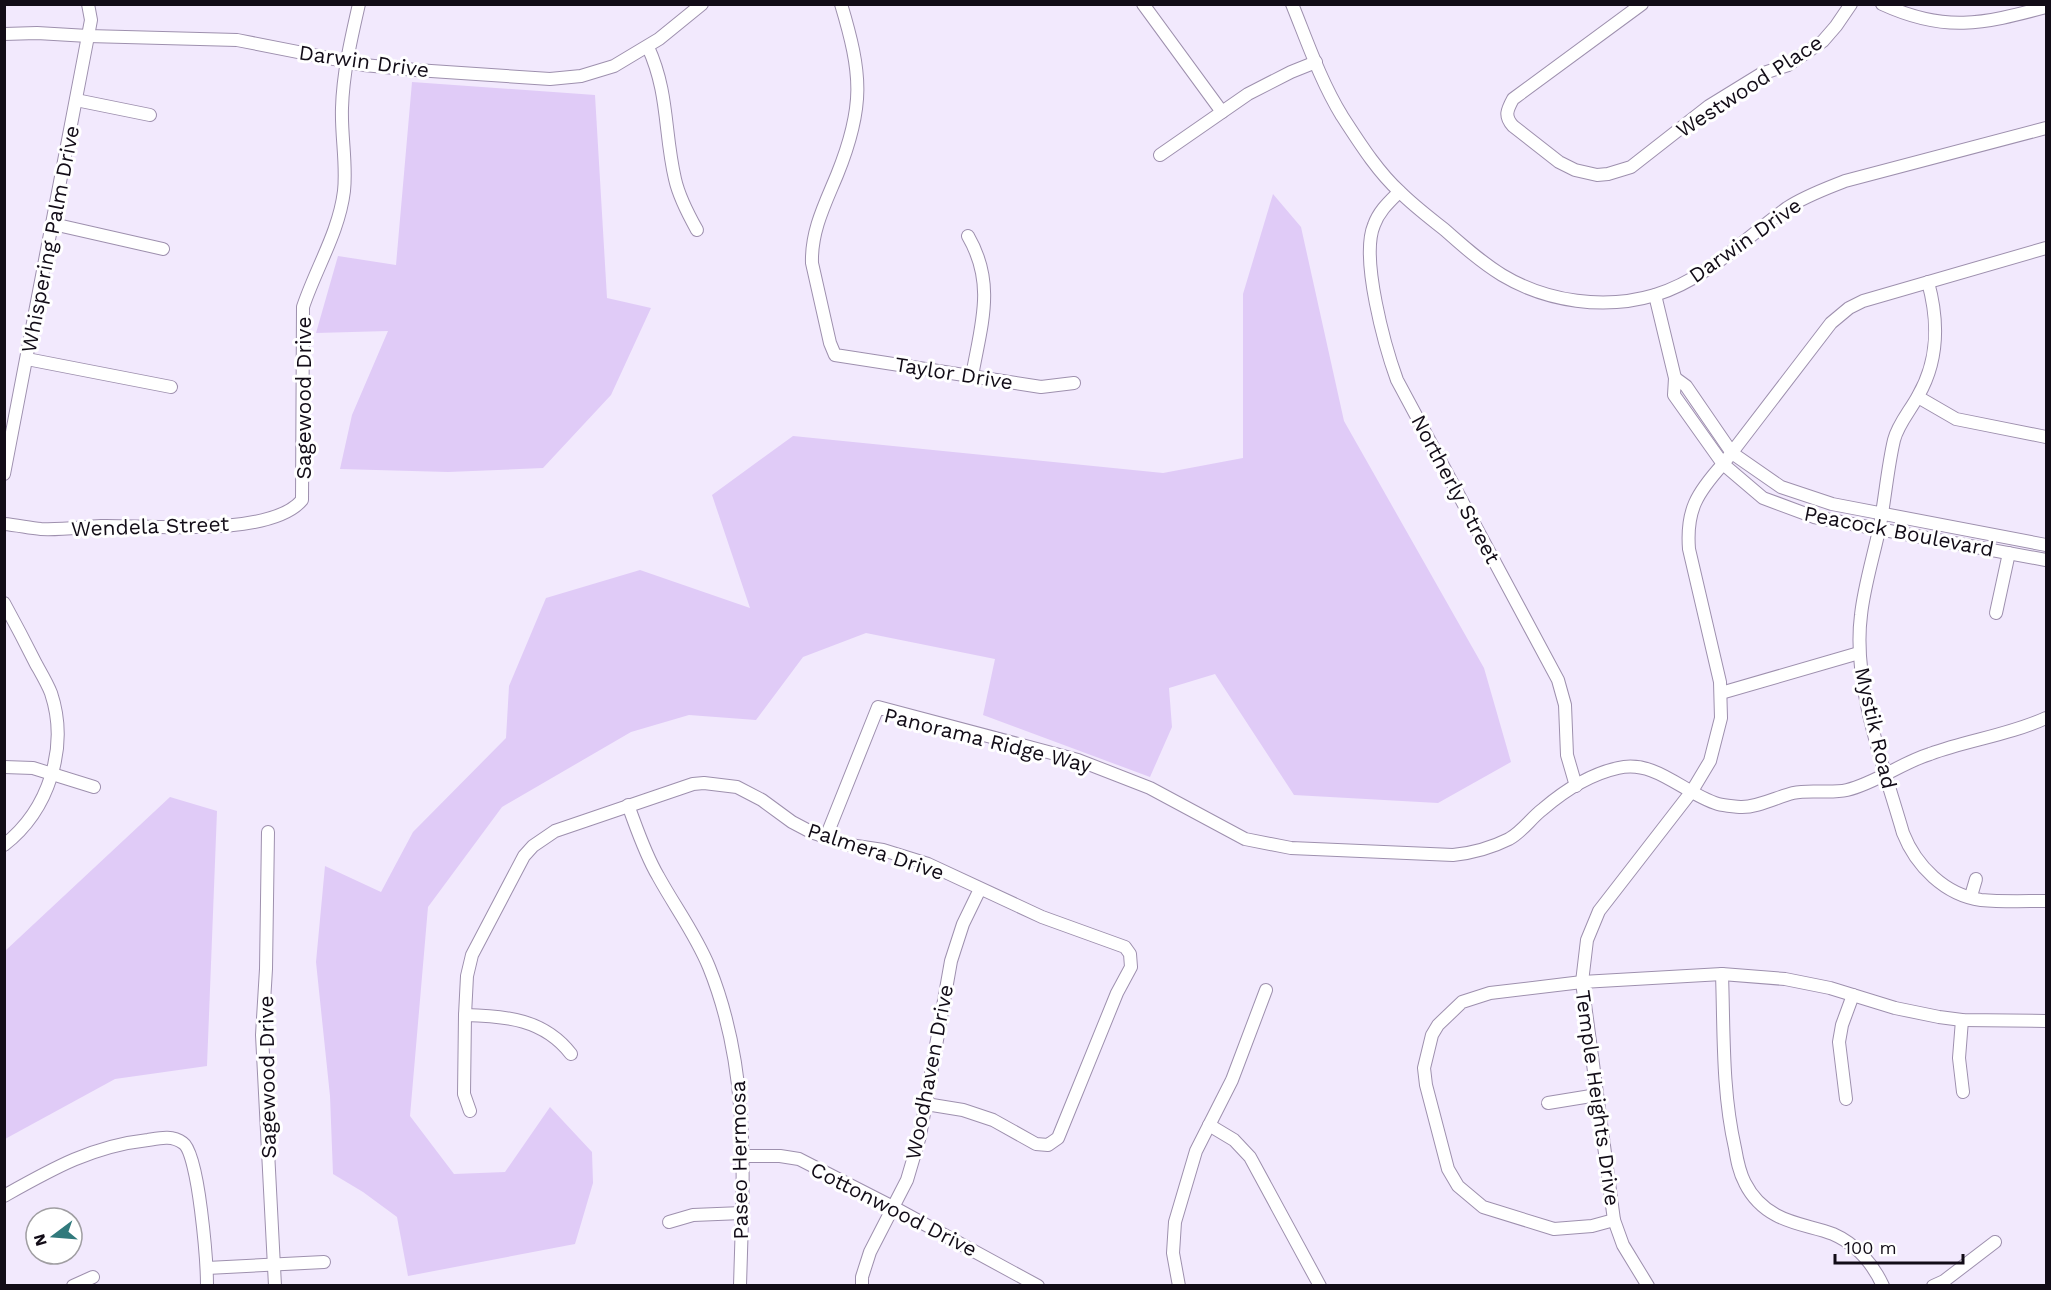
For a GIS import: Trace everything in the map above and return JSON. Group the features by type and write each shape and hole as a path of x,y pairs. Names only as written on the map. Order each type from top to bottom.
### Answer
{"street":[{"name":"Whispering Palm Drive","path":"4,474 91,20 88,4"},
{"name":"Sagewood Drive","path":"295,509 302,500 303,307 311,281 334,231 344,190 342,108 347,62 358,4"},
{"name":"Darwin Drive","path":"4,34 37,33 237,40 347,62 416,70 550,79 581,76 614,66 648,47 679,25 702,4"},
{"name":"Taylor Drive","path":"841,4 856,63 857,107 845,155 817,225 812,249 812,263 830,343 835,355 1041,387 1074,383"},
{"path":"1143,4 1222,112"},
{"name":"Darwin Drive","path":"1292,4 1341,114 1375,164 1399,192 1483,262 1504,276 1543,294 1587,302 1623,301 1655,295 1691,280 1716,264 1788,208 1814,193 1845,181 2046,128"},
{"name":"Westwood Place","path":"1642,4 1513,99 1507,112 1513,126 1559,162 1575,170 1597,176 1630,167 1709,106 1761,74 1788,65 1823,41 1851,4"},
{"path":"1882,4 1899,12 1935,22 1969,24 2046,8"},
{"path":"648,47 662,84 675,178 697,230"},
{"path":"1160,155 1248,94 1316,62"},
{"path":"76,100 150,115"},
{"name":"Northerly Street","path":"1399,192 1384,206 1373,225 1370,241 1373,288 1386,350 1397,380 1558,680 1565,705 1567,755 1576,786"},
{"path":"53,224 163,249"},
{"path":"968,236 981,262 985,287 972,376"},
{"name":"Temple Heights Drive","path":"1648,1286 1623,1245 1614,1220 1582,982 1587,940 1599,911 1692,791 1710,761 1721,718 1720,693 1689,549 1688,530 1694,503 1703,486 1732,453 1831,323 1849,308 1863,301 2046,248"},
{"name":"Mystik Road","path":"1928,282 1934,304 1936,343 1930,373 1895,438 1861,615 1859,653 1865,695 1908,848 1932,877 1956,892 1979,900 2046,902"},
{"name":"Peacock Boulevard","path":"1655,295 1675,378 1674,395 1722,464 1763,498 1814,517 2046,560"},
{"path":"27,359 171,387"},
{"name":"Peacock Boulevard","path":"1675,378 1686,387 1732,453 1781,487 1832,504 2046,545"},
{"path":"1918,397 1956,419 2046,437"},
{"name":"Wendela Street","path":"4,524 41,529 99,526 193,527 238,524 266,519 295,509"},
{"path":"1996,613 2009,553"},
{"path":"4,603 50,692 57,720 57,751 52,774 42,800 30,820 4,845"},
{"path":"1720,693 1859,653"},
{"name":"Panorama Ridge Way","path":"826,837 878,707 1078,760 1150,788 1245,839 1291,848 1453,855 1476,853 1510,838 1523,829 1542,809 1576,786"},
{"path":"1576,786 1590,777 1620,767 1645,768 1659,772 1718,804 1744,807 1795,792 1844,791 1929,754 2026,727 2046,718"},
{"path":"4,767 33,768 94,787"},
{"name":"Palmera Drive","path":"470,1111 464,1094 467,976 472,955 524,856 533,846 555,831 693,784 737,787 762,800 792,822 811,832 850,845 883,850 928,864 1042,917 1125,947 1130,954 1131,967 1117,993 1058,1138 1048,1145 1036,1144 993,1120 963,1110 926,1104"},
{"name":"Paseo Hermosa","path":"628,805 657,876 685,920 709,967 729,1027 742,1112 740,1286"},
{"name":"Sagewood Drive","path":"268,832 266,969 262,1035 274,1286"},
{"path":"1971,896 1976,879"},
{"name":"Woodhaven Drive","path":"861,1286 870,1251 907,1180 920,1136 951,961 963,924 980,889"},
{"path":"1722,974 1726,1097 1729,1123 1744,1183 1758,1202 1774,1215 1844,1240 1866,1258 1876,1271 1883,1286"},
{"path":"1614,1220 1592,1226 1554,1229 1483,1207 1458,1186 1448,1169 1426,1085 1426,1056 1432,1035 1438,1025 1462,1002 1490,993 1582,982 1722,974 1785,979 1830,988 1895,1008 1962,1020 2046,1021"},
{"path":"1179,1286 1173,1253 1175,1222 1196,1150 1232,1080 1266,990"},
{"path":"1846,1099 1839,1042 1842,1025 1853,995"},
{"path":"465,1015 519,1019 560,1040 571,1054"},
{"path":"1962,1020 1959,1058 1963,1092"},
{"path":"1548,1103 1597,1095"},
{"path":"1209,1125 1234,1140 1250,1157 1320,1286"},
{"path":"4,1196 58,1166 92,1151 122,1143 170,1137 184,1143 188,1148 198,1185 207,1286"},
{"name":"Cottonwood Drive","path":"742,1156 780,1156 799,1160 893,1207 1038,1286"},
{"path":"669,1221 693,1215 742,1213"},
{"path":"1933,1286 1995,1242"},
{"path":"207,1268 324,1262"},
{"path":"73,1286 93,1277"}],"shaded area":[{"path":"412,82 595,95 607,298 651,308 611,395 543,468 448,472 340,469 352,415 388,331 316,333 338,256 396,265"},
{"path":"1273,194 1301,227 1344,421 1484,668 1511,762 1438,803 1294,795 1215,674 1169,688 1172,727 1150,777 983,715 995,659 866,633 803,657 756,720 689,715 631,732 502,807 428,907 410,1116 454,1174 505,1172 550,1107 592,1152 593,1183 575,1244 408,1276 397,1217 333,1174 330,1096 316,962 325,866 381,892 413,832 506,738 509,686 546,598 640,570 750,608 712,495 793,436 1163,473 1243,458 1243,294"},
{"path":"170,797 217,811 207,1066 115,1079 5,1139 5,951"}]}
